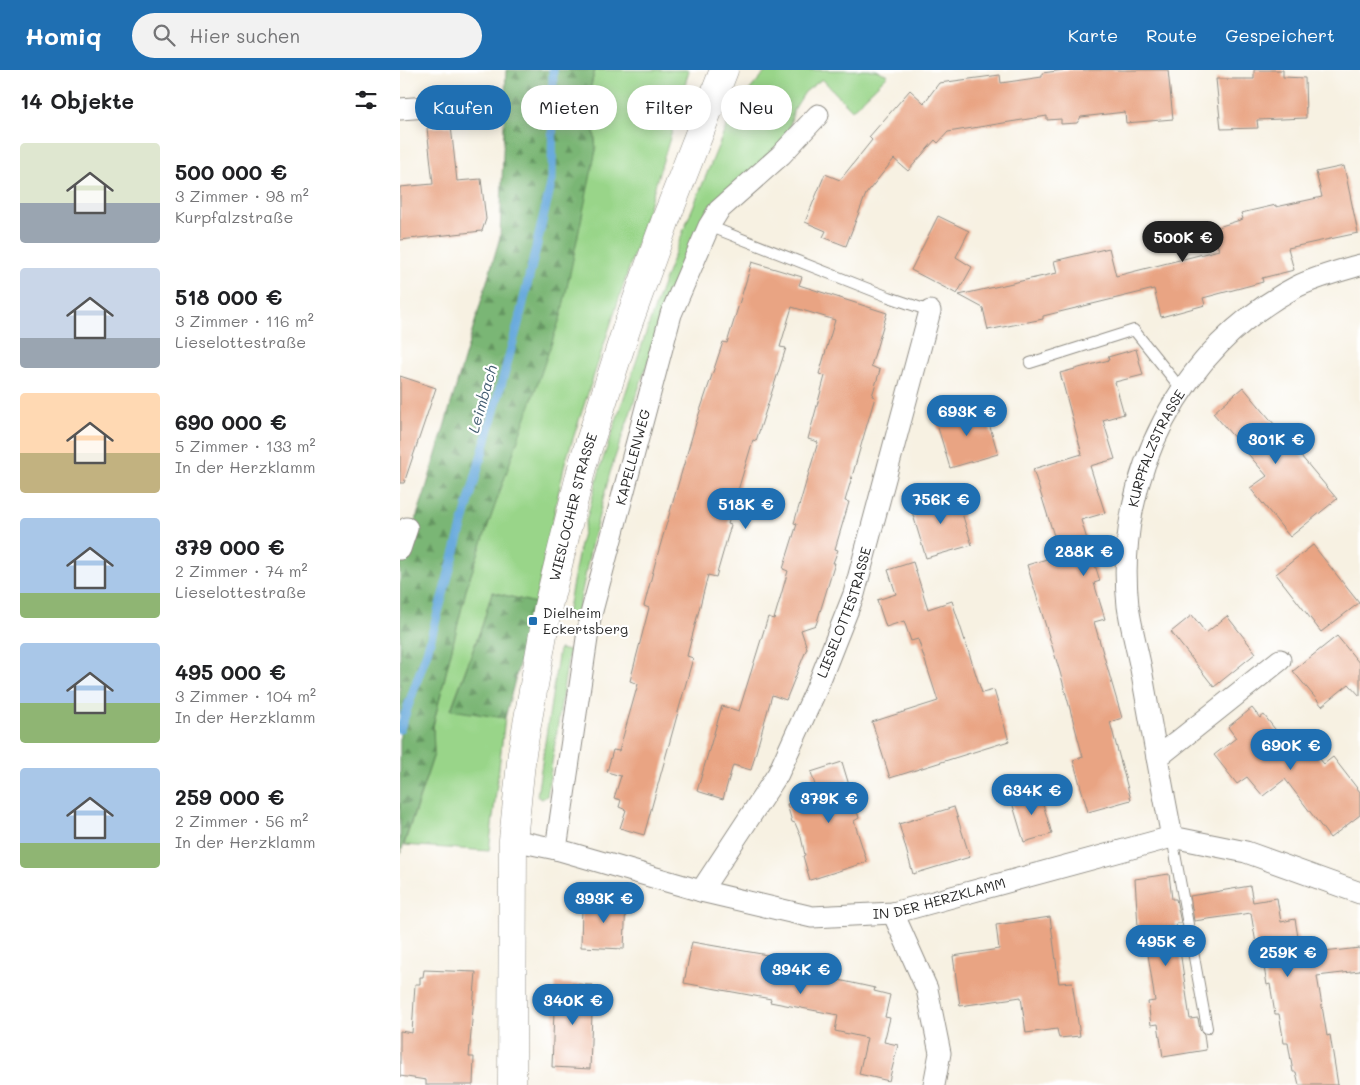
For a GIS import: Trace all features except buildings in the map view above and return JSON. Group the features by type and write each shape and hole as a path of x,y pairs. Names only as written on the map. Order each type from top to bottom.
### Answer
{"main road":[{"name":"WIESLOCHER STRASSE","path":"512,1085 513,840 522,753 548,606 583,463 627,327 666,219 724,70"}],"street":[{"path":"400,108 415,107"},
{"name":"KAPELLENWEG","path":"556,849 590,618 671,314 709,226 719,210 781,155 818,115"},
{"name":"KURPFALZSTRASSE","path":"1172,837 1128,606 1127,551 1140,477 1164,419 1202,363 1226,338 1266,306 1296,287 1360,265"},
{"name":"LIESELOTTESTRASSE","path":"701,891 778,774 816,690 854,594 930,311"},
{"path":"400,549 407,528"},
{"path":"1156,758 1280,660"},
{"name":"IN DER HERZKLAMM","path":"513,840 556,849 701,891 812,917 893,913 1172,837 1246,852 1360,893"},
{"path":"893,913 927,989 940,1053 934,1085"}],"lane":[{"path":"709,226 889,297 930,311"},
{"path":"1030,363 1134,330 1182,390"},
{"path":"1172,837 1206,1028"}],"green space":[{"path":"506,70 595,70 591,85 521,85 521,130 594,130 596,150 561,316 467,586 433,726 434,754 400,855 400,565 425,492 500,237 504,130 511,130 511,85 505,85"},
{"path":"595,70 689,70 685,85 627,85 627,130 672,130 565,463 535,603 492,592 483,623 451,709 505,718 489,851 404,845 434,754 433,726 467,586 504,478 596,150 594,130 617,130 617,85 591,85"},
{"path":"767,70 876,70 888,75 852,110 822,79 805,92 793,111 792,116 792,85 754,85"},
{"path":"725,130 789,130 788,136 725,198 709,206 672,292 611,469 591,546 577,617 567,614 580,544 601,465 661,289"},
{"path":"492,592 535,603 505,718 451,710 483,623"},
{"path":"559,649 569,651 547,796 542,799 537,796"}],"waterway":[{"name":"Leimbach","path":"400,729 427,652 518,324 552,180 553,70"}],"place":[{"name":"Dielheim Eckertsberg","path":"533,621"}]}
